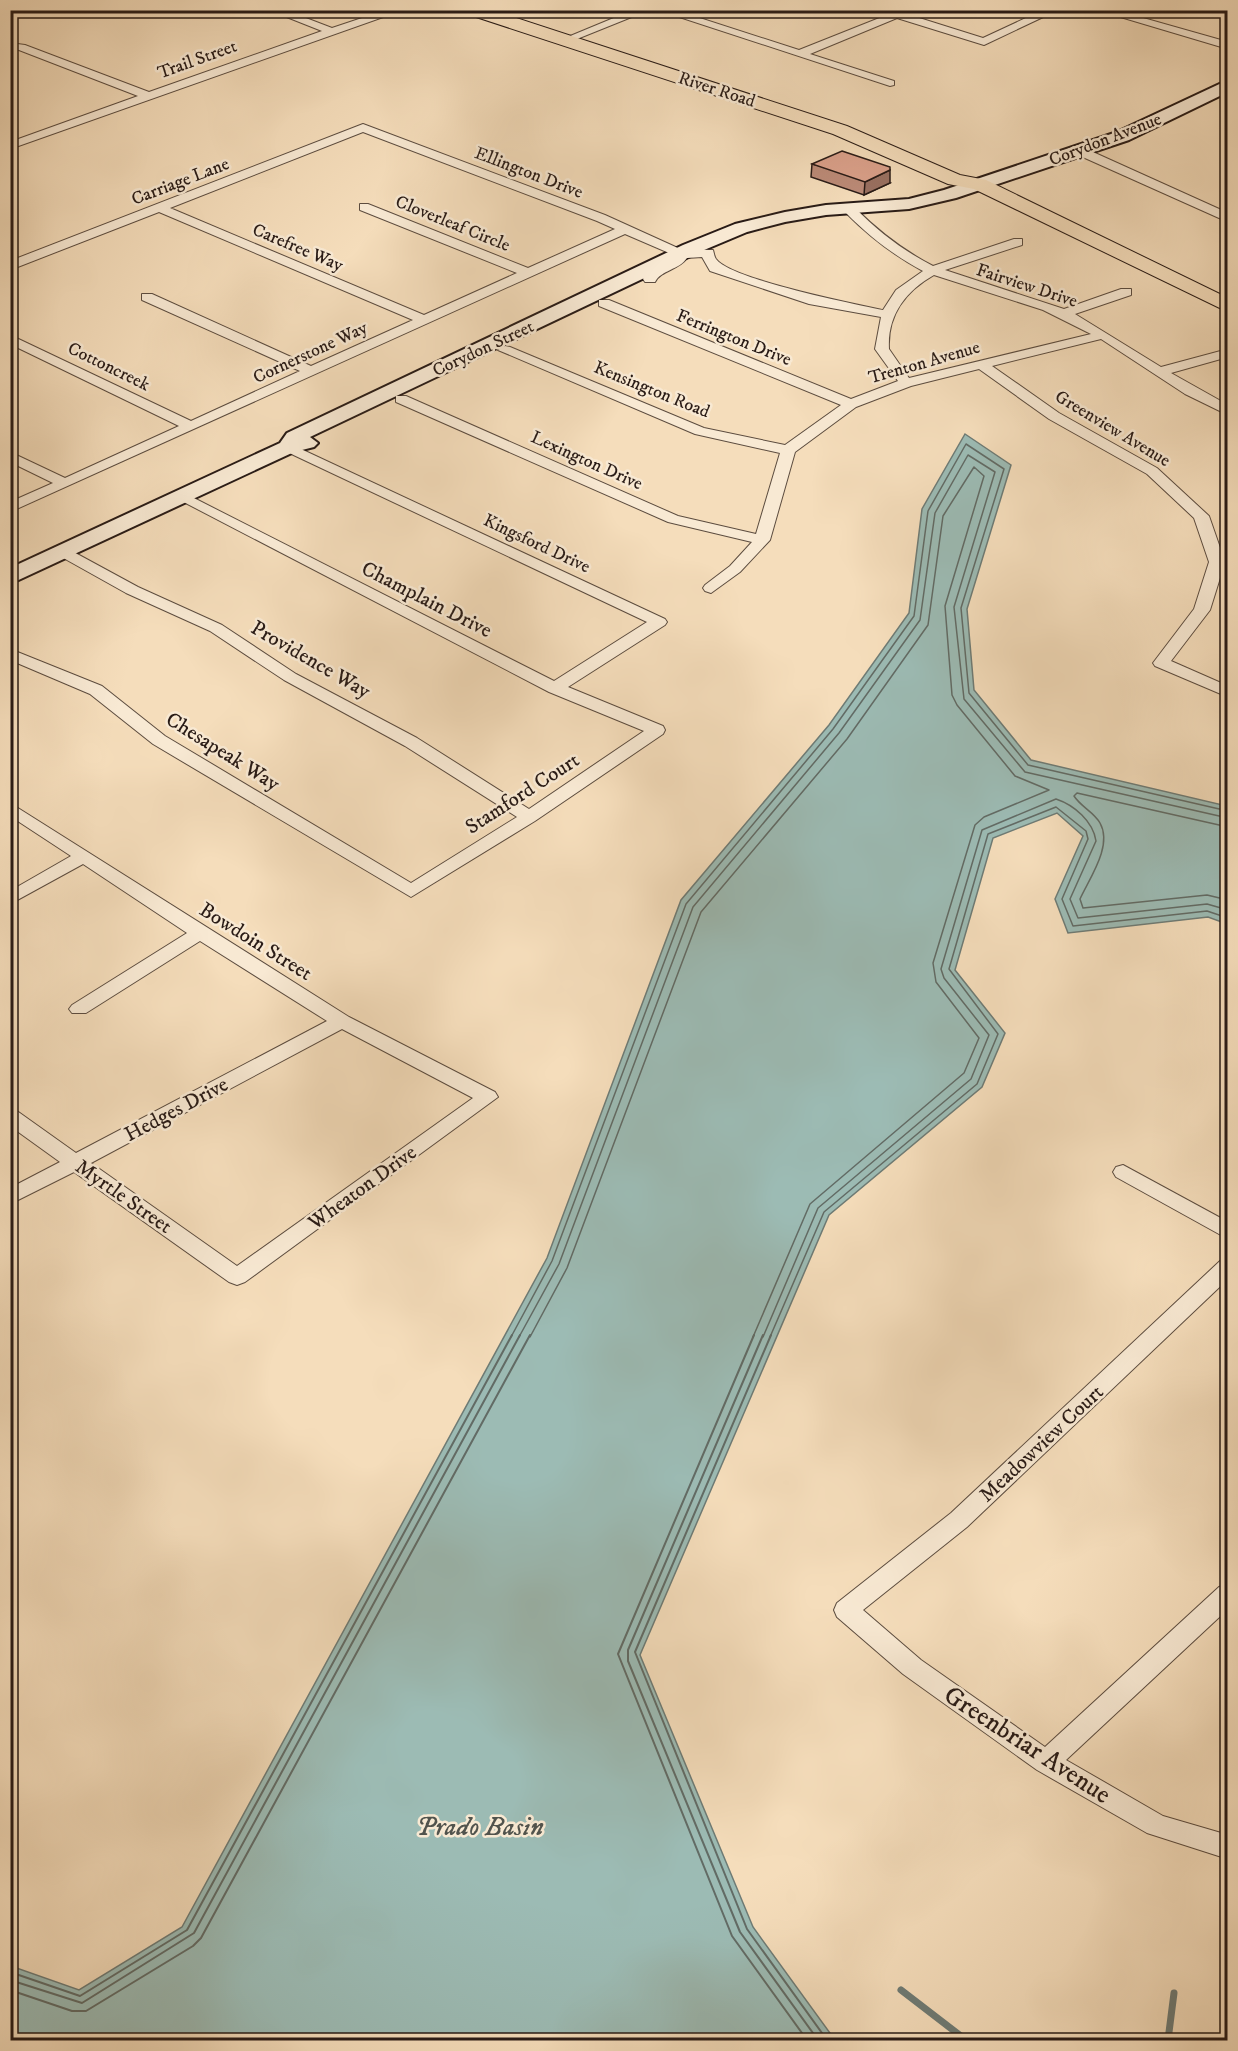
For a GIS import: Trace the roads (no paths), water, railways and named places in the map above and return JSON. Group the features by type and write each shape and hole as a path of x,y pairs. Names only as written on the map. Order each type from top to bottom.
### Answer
{"main road":[{"name":"River Road","path":"473,10 568,39 840,130 966,184 1227,306"},
{"name":"Corydon Avenue","path":"966,184 1123,136 1227,85"},
{"name":"River Road","path":"966,184 1227,319"},
{"name":"Corydon Street","path":"10,577 288,447 308,443 506,350 604,303 680,260 708,253 756,231 788,222 850,210 909,204 966,184"},
{"path":"788,222 839,218 864,228 865,221 872,215 909,204"},
{"name":"Corydon Street","path":"288,447 294,437 758,223 826,210 850,210"}],"street":[{"path":"274,10 333,32"},
{"name":"Trail Street","path":"10,146 398,10"},
{"path":"568,39 644,10"},
{"path":"663,10 890,83"},
{"path":"799,54 897,14 984,42 1053,10"},
{"path":"1102,10 1227,46"},
{"path":"10,46 149,96"},
{"name":"Carriage Lane","path":"10,266 363,128"},
{"name":"Ellington Drive","path":"363,128 625,229 680,260 725,271 805,299 885,314"},
{"path":"1080,151 1227,217"},
{"name":"Cloverleaf Circle","path":"364,207 529,273"},
{"name":"Carefree Way","path":"160,208 423,320"},
{"name":"Fairview Drive","path":"850,210 864,228 898,255 932,271 1064,314 1227,411"},
{"name":"Cornerstone Way","path":"10,508 625,229"},
{"path":"906,383 882,348 885,314 894,299 907,287 932,271 1018,242"},
{"name":"Ellington Drive","path":"708,253 707,258 725,271"},
{"path":"1064,314 1126,292"},
{"path":"147,297 311,371"},
{"name":"Ferrington Drive","path":"604,303 851,404"},
{"name":"Trenton Avenue","path":"788,450 851,404 906,383 1102,335"},
{"name":"Cottoncreek","path":"10,339 191,426"},
{"name":"Kensington Road","path":"506,350 700,431 788,450"},
{"path":"1161,371 1227,353"},
{"name":"Greenview Avenue","path":"982,365 1054,416 1152,471 1201,516 1217,562 1202,610 1161,663 1227,692"},
{"name":"Lexington Drive","path":"401,399 673,519 762,540"},
{"name":"Kingsford Drive","path":"288,447 659,622 555,688"},
{"path":"711,588 735,569 762,540 788,450"},
{"path":"10,456 64,483"},
{"name":"Champlain Drive","path":"181,497 555,688 657,730"},
{"name":"Providence Way","path":"63,552 132,590 216,628 290,677 411,742 529,817"},
{"name":"Chesapeak Way","path":"10,654 96,690 159,740 411,891"},
{"name":"Stamford Court","path":"411,891 529,817 657,730"},
{"name":"Bowdoin Street","path":"10,808 200,933 342,1020 488,1097"},
{"path":"10,899 83,857"},
{"path":"79,1010 200,933"},
{"name":"Hedges Drive","path":"10,1197 342,1020"},
{"name":"Wheaton Drive","path":"237,1277 488,1097"},
{"name":"Myrtle Street","path":"10,1116 237,1277"},
{"path":"1123,1172 1227,1232"},
{"name":"Meadowview Court","path":"846,1610 959,1520 1227,1266"},
{"path":"1046,1762 1227,1594"},
{"name":"Greenbriar Avenue","path":"846,1610 912,1667 1046,1762 1156,1825 1227,1847"}],"water":[{"name":"Prado Basin","path":"965,434 1011,465 967,609 974,690 1031,760 1227,806 1227,924 1208,917 1068,933 1055,899 1083,836 1057,813 993,838 955,970 1005,1033 982,1087 829,1215 640,1655 753,1927 835,2040 11,2040 11,1966 79,1990 182,1927 547,1258 681,900 829,725 909,613 922,509"}],"waterway":[{"path":"901,1990 966,2040"},
{"path":"1168,2040 1174,1993"}]}
